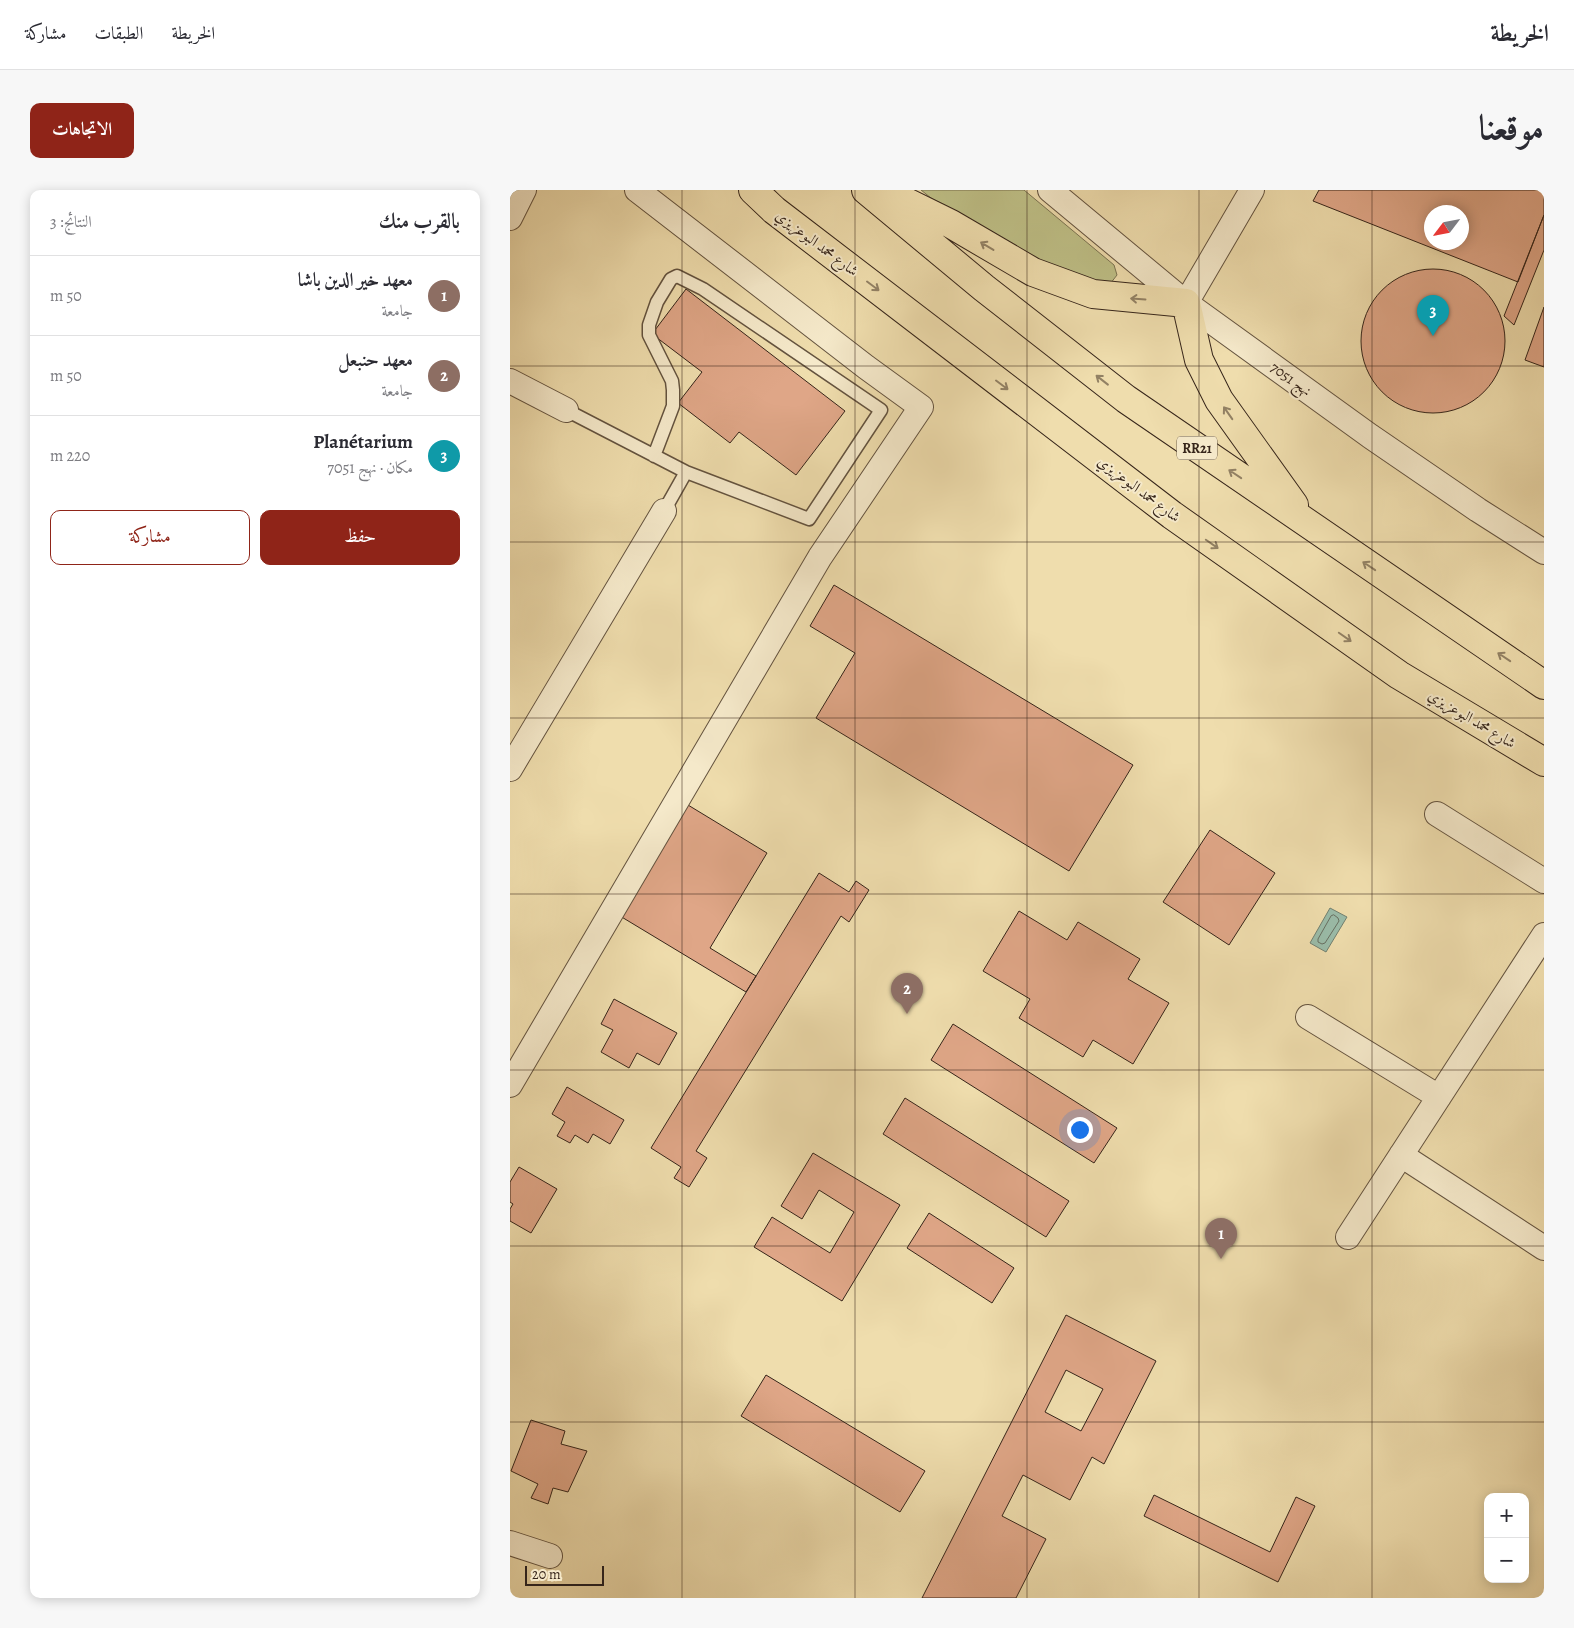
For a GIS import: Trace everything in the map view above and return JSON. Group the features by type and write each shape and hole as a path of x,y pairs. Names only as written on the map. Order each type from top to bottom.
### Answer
{"highway":[{"name":"شارع محمد البوعزيزي","path":"753,190 774,210 1172,516 1399,675 1544,762"},
{"name":"RR21","path":"866,190 984,288 1126,399 1544,685"},
{"path":"883,190 951,224 1014,262 1042,276 1093,294 1186,303 1199,360 1219,400 1268,472 1307,524"}],"street":[{"path":"510,218 524,190"},
{"path":"510,1085 820,557 921,407 866,367 637,190"},
{"name":"نهج 7051","path":"1050,190 1186,303 1370,436 1544,552"},
{"path":"1186,303 1252,190"},
{"path":"510,381 566,410"},
{"path":"510,769 664,511"},
{"path":"1437,814 1544,881"},
{"path":"1348,1237 1544,935"},
{"path":"1308,1017 1439,1097"},
{"path":"1401,1155 1544,1248"},
{"path":"510,1543 550,1556"}],"lane":[{"path":"566,410 654,456 686,472 809,519 881,410 703,289 677,276 671,279 657,302 649,325 649,335 672,381 673,390 673,406 654,456"},
{"path":"664,511 686,472"}],"green space":[{"path":"921,190 1024,190 1114,265 1117,275 1110,284 1074,279 984,232"}],"water":[{"path":"1330,908 1347,917 1326,952 1310,943"}],"building":[{"path":"1319,190 1544,190 1544,215 1518,282 1437,250 1469,250 1469,205 1424,205 1424,245 1313,201"},
{"path":"1544,215 1544,250 1514,325 1504,316"},
{"path":"1433,269 1460,275 1473,281 1484,290 1493,301 1499,314 1505,341 1499,368 1493,381 1484,392 1473,401 1460,407 1433,413 1406,407 1393,401 1382,392 1373,381 1367,368 1361,341 1367,314 1373,301 1382,290 1393,281 1406,275"},
{"path":"686,289 845,411 796,475 739,432 730,443 678,403 702,372 652,334"},
{"path":"1544,307 1544,367 1525,360"},
{"path":"834,585 1133,765 1069,871 816,718 855,653 810,626"},
{"path":"688,805 767,853 710,948 756,976 746,992 620,916"},
{"path":"1210,830 1275,873 1229,945 1163,902"},
{"path":"819,873 849,892 856,881 869,890 849,922 841,916 696,1151 707,1158 689,1187 674,1178 681,1167 651,1148"},
{"path":"1019,911 1067,940 1078,922 1140,959 1128,979 1169,1003 1133,1064 1093,1040 1083,1057 1019,1018 1030,999 983,971"},
{"path":"614,999 677,1033 659,1065 637,1053 629,1068 601,1052 613,1030 601,1024"},
{"path":"953,1024 1117,1128 1094,1163 931,1060"},
{"path":"567,1087 624,1120 610,1144 593,1134 588,1143 575,1135 570,1143 557,1136 565,1122 552,1114"},
{"path":"905,1098 1069,1201 1046,1237 883,1134"},
{"path":"813,1153 900,1205 842,1301 754,1247 772,1217 830,1253 854,1212 819,1190 802,1219 781,1206"},
{"path":"519,1167 557,1189 531,1233 510,1221 510,1209 513,1204 510,1202 510,1182"},
{"path":"929,1213 1014,1268 992,1303 907,1248"},
{"path":"1066,1315 1156,1361 1104,1464 1092,1457 1070,1500 1023,1475 1002,1516 1046,1539 1016,1598 922,1598","holes":["1066,1370 1103,1389 1081,1431 1045,1412"]},
{"path":"766,1375 925,1471 900,1512 741,1416"},
{"path":"531,1420 565,1431 561,1444 587,1451 568,1492 553,1488 548,1504 531,1498 538,1484 511,1471"},
{"path":"1154,1495 1270,1552 1296,1497 1315,1506 1278,1582 1144,1516"}],"place":[{"name":"Planétarium","path":"1433,336"},
{"name":"معهد حنبعل","path":"907,1014"},
{"name":"معهد خير الدين باشا","path":"1221,1259"}]}
